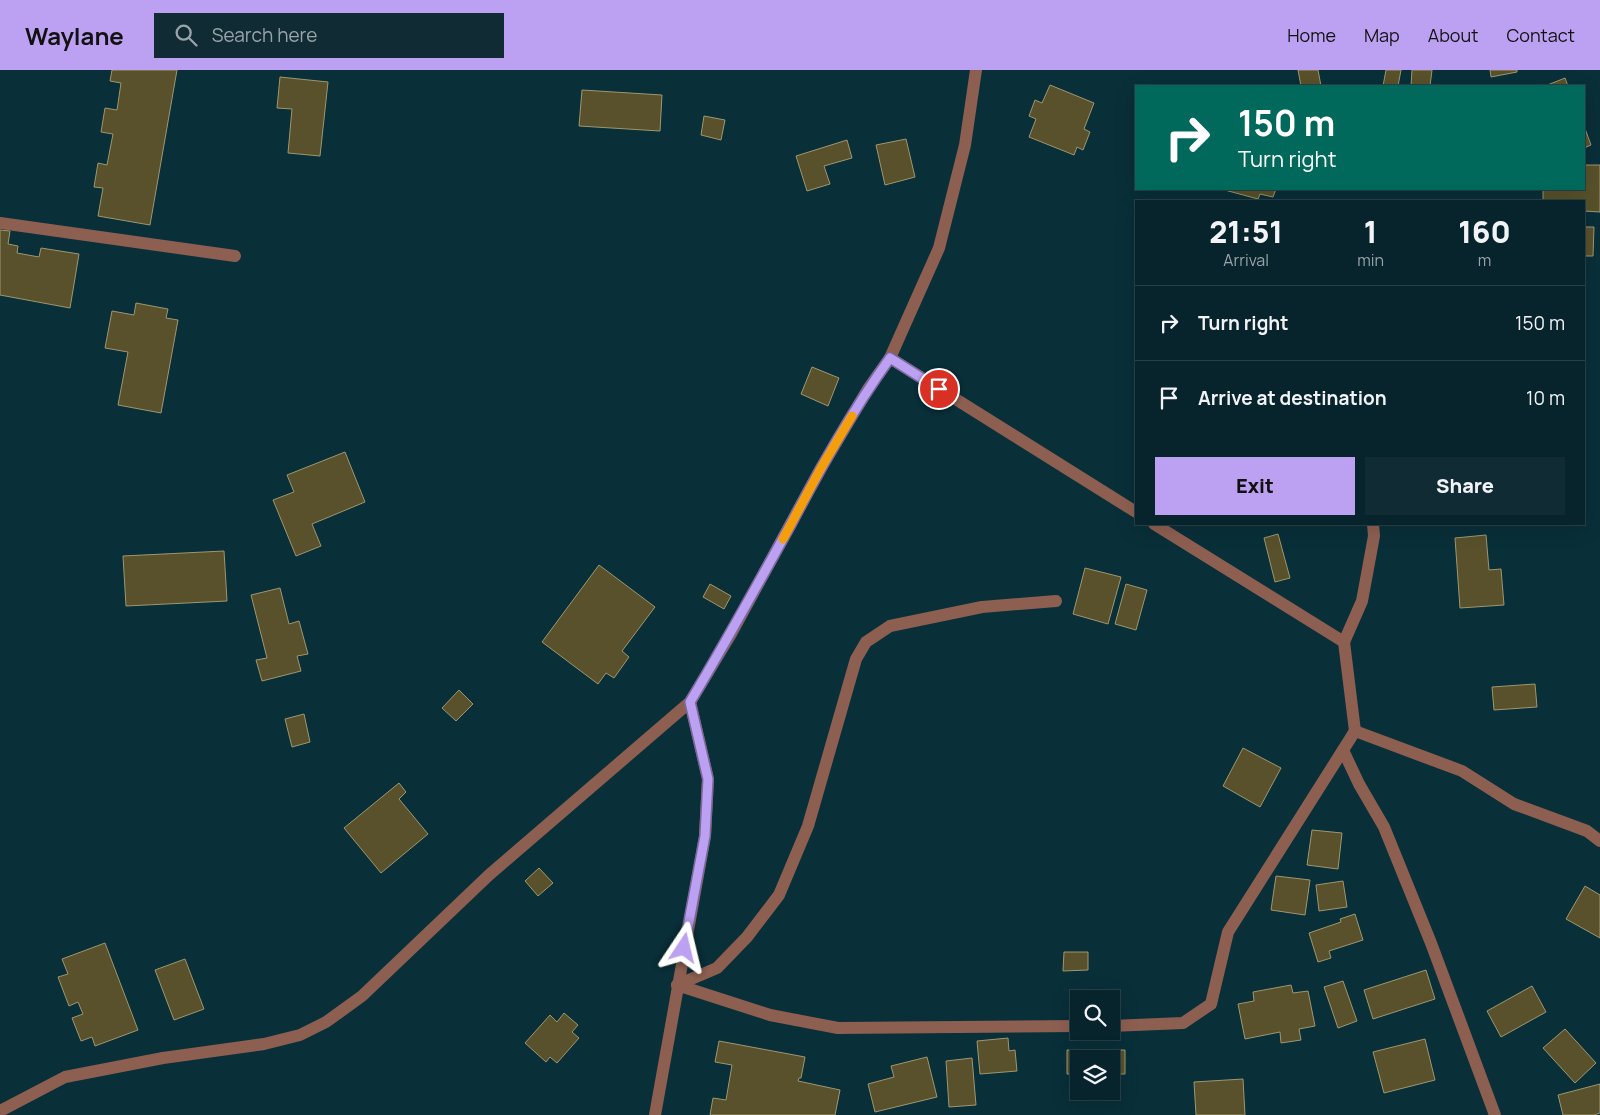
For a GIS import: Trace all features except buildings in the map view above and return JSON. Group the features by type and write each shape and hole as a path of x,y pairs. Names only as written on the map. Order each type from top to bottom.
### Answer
{"street":[{"path":"11,1111 65,1077 163,1058 264,1044 300,1036 326,1022 362,996 489,875 690,702 731,634 821,468 868,389 890,358 939,248 965,145 976,70"},
{"path":"0,223 236,256"},
{"path":"890,358 1135,511"},
{"path":"1156,525 1344,642"},
{"path":"1120,1026 1183,1022 1211,1004 1228,932 1355,731 1344,642 1362,601 1374,536 1373,525"},
{"path":"677,985 717,968 747,937 779,895 808,826 856,659 866,642 890,626 982,607 1056,601"},
{"path":"656,1115 677,985 705,836 708,779 690,702"},
{"path":"1355,731 1462,771 1514,804 1587,831 1600,841"},
{"path":"1343,750 1359,784 1384,827 1431,943 1495,1115"},
{"path":"677,985 770,1015 838,1028 1070,1026"}],"slow traffic":[{"path":"783,539 821,468 852,416"}],"route":[{"path":"684,948 705,836 708,779 690,702 731,634 821,468 868,389 890,358 939,389"}]}
